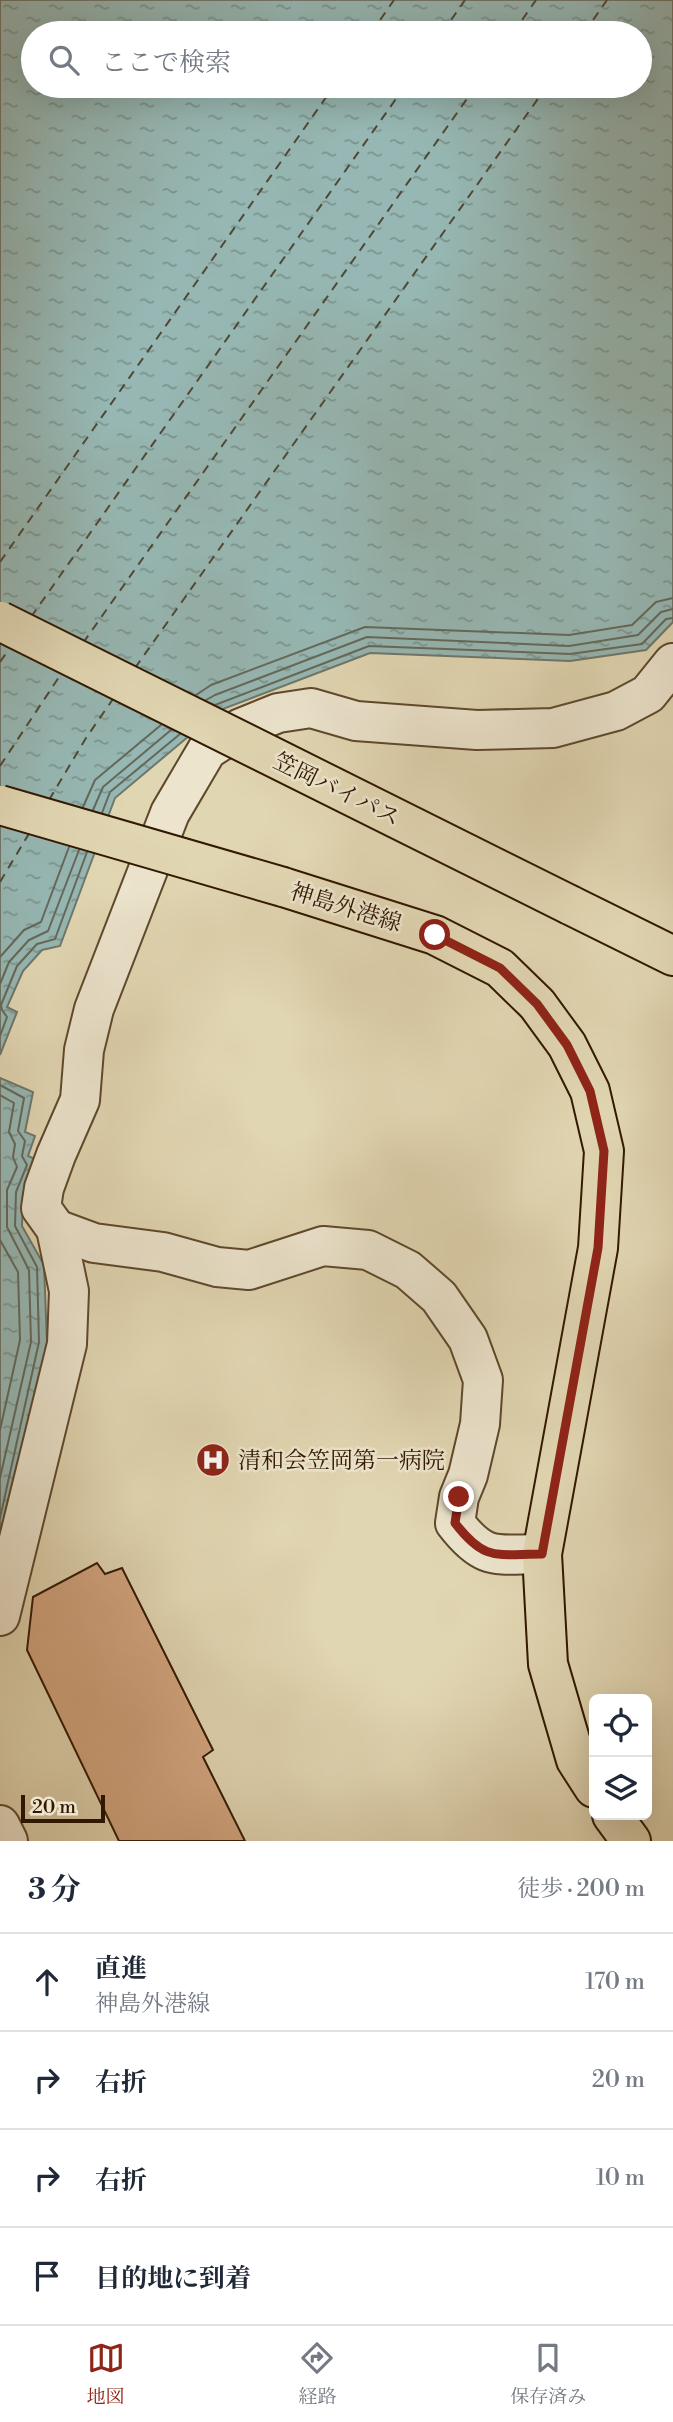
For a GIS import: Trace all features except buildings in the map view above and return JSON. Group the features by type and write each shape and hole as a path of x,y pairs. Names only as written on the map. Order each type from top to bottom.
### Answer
{"main road":[{"name":"笠岡バイパス","path":"0,621 673,956"},
{"name":"神島外港線","path":"0,805 283,887 435,935 500,968 537,1004 567,1045 590,1091 604,1151 598,1248 542,1554 548,1664 576,1760 589,1780"},
{"path":"616,1820 631,1841"}],"street":[{"path":"0,1616 67,1344 69,1291 56,1229 41,1208 44,1188 80,1100 84,1050 94,1009 170,813 207,750 241,728 278,713 311,708 356,720 383,723 477,730 553,728 616,711 648,694 673,663"},
{"path":"56,1229 94,1243 163,1252 217,1267 249,1270 323,1247 368,1250 408,1270 439,1297 468,1339 483,1380 480,1424 468,1475 459,1497 455,1523 470,1543 489,1554 542,1554"},
{"path":"0,1825 8,1841"}],"water":[{"path":"0,0 673,0 673,622 646,650 570,661 370,653 220,710 115,798 60,946 42,950 23,971 7,1007 17,1012 0,1055"},
{"path":"0,1078 33,1092 25,1132 35,1136 28,1156 37,1160 23,1193 22,1226 44,1265 47,1343 0,1550"}],"ferry route":[{"path":"379,21 394,0"},
{"path":"450,21 465,0"},
{"path":"521,21 536,0"},
{"path":"592,21 607,0"},
{"path":"0,562 326,98"},
{"path":"31,617 397,98"},
{"path":"83,643 468,98"},
{"path":"135,668 539,98"},
{"path":"0,662 10,648"},
{"path":"0,766 61,674"},
{"path":"49,800 113,699"},
{"path":"0,882 30,832"}],"place":[{"name":"清和会笠岡第一病院","path":"213,1460"}],"route":[{"path":"435,935 500,968 537,1004 567,1045 590,1091 604,1151 598,1248 542,1554 489,1554 470,1543 455,1523 459,1497"}]}
